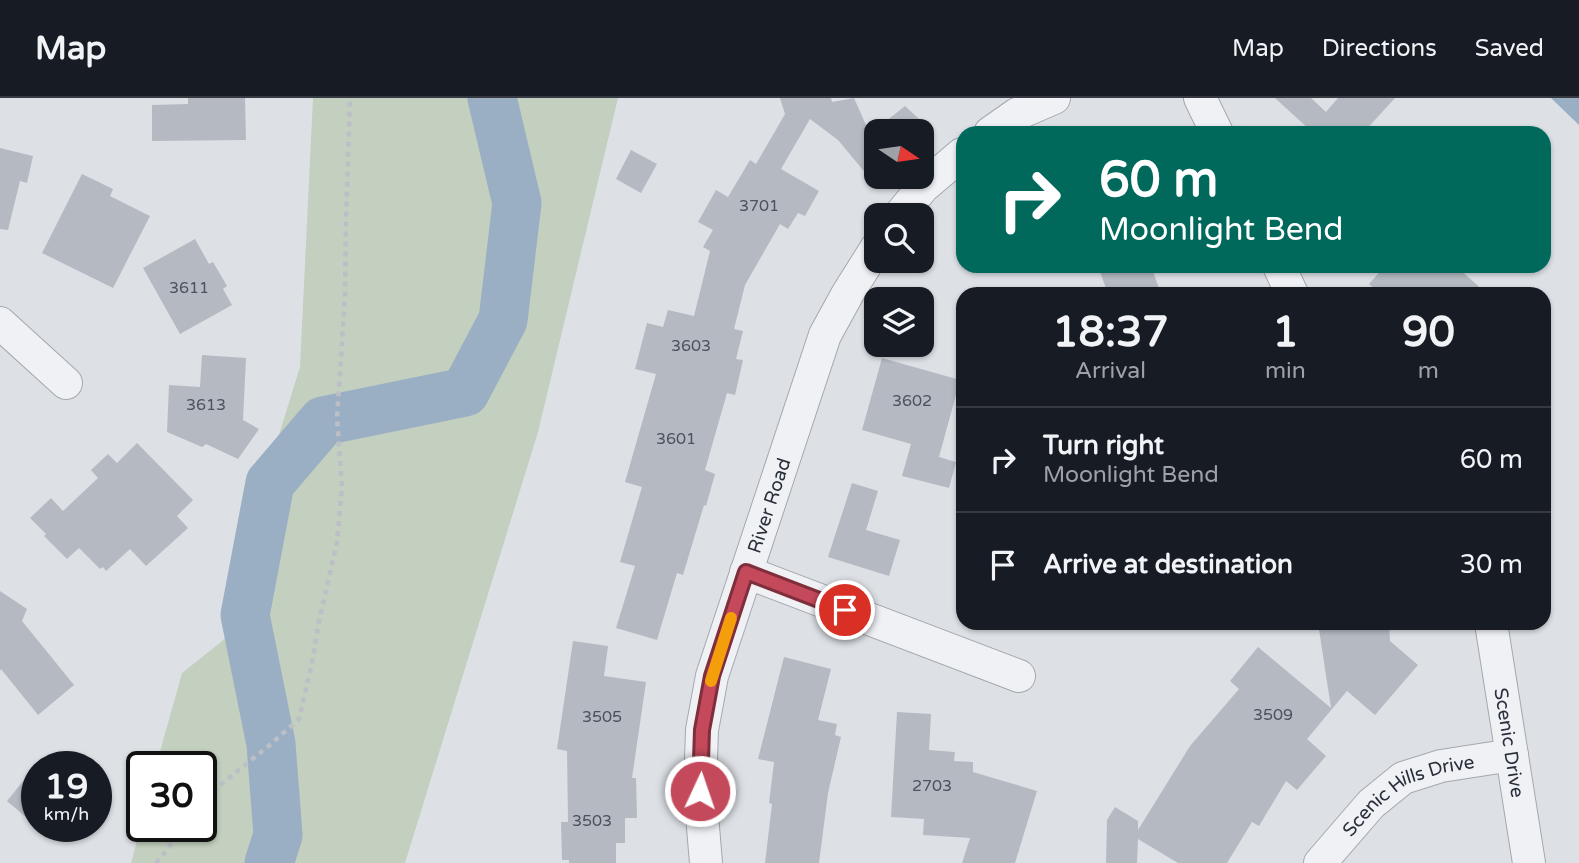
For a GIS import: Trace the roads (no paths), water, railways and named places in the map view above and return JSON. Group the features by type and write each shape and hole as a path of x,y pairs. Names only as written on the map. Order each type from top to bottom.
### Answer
{"street":[{"path":"1000,126 1017,114 1054,98"},
{"path":"1200,98 1214,126"},
{"path":"910,203 923,187 956,159"},
{"name":"River Road","path":"706,863 700,791 702,730 712,676 825,335 864,268"},
{"path":"0,323 66,383"},
{"path":"746,572 1019,676"},
{"name":"Scenic Drive","path":"1492,630 1530,863"},
{"name":"Scenic Hills Drive","path":"1320,863 1371,804 1403,778 1441,766 1512,755"}],"water":[{"path":"1551,98 1579,98 1579,125"}],"waterway":[{"path":"269,863 278,835 271,744 245,615 270,483 323,421 465,392 503,320 517,203 492,98"}]}
